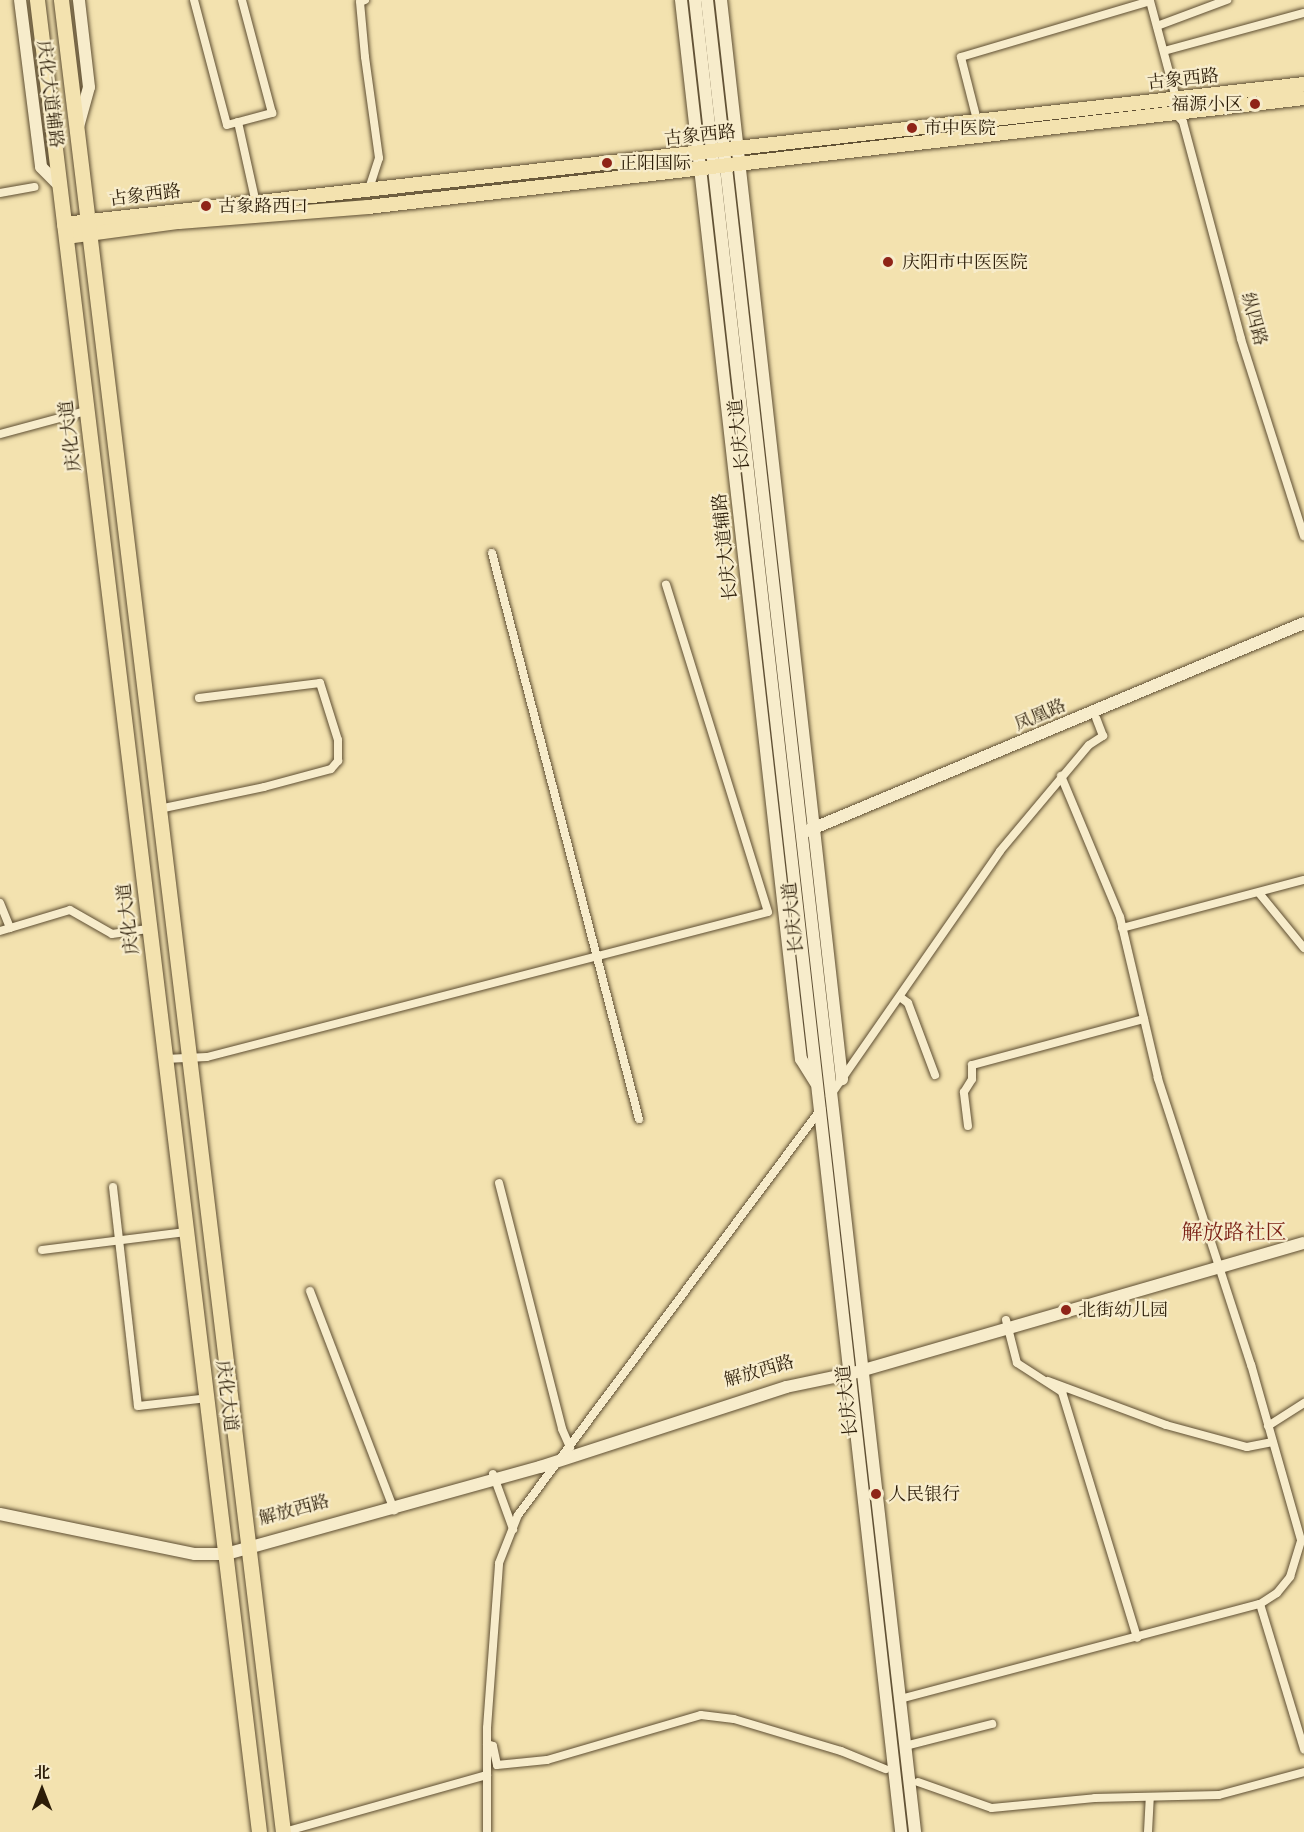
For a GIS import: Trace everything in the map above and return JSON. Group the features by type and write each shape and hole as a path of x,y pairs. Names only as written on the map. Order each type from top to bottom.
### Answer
{"highway":[{"name":"庆化大道","path":"37,0 259,1832"},
{"name":"庆化大道","path":"61,0 284,1832"}],"main road":[{"name":"古象西路","path":"88,227 368,207 977,120 1304,84"},
{"name":"古象西路","path":"65,231 256,203 1194,111 1304,98"}],"street":[{"name":"庆化大道辅路","path":"20,0 41,168 59,185"},
{"name":"庆化大道辅路","path":"77,131 89,87 79,0"},
{"path":"194,0 227,125 272,113 242,0"},
{"path":"365,0 360,2 379,158 367,192"},
{"name":"长庆大道辅路","path":"681,0 719,158 815,832 842,1079"},
{"name":"长庆大道","path":"694,0 719,158 802,837 915,1832"},
{"name":"长庆大道","path":"706,0 719,158 790,842 901,1832"},
{"name":"长庆大道辅路","path":"721,0 719,158 801,1059 818,1085"},
{"path":"1157,26 1227,0"},
{"path":"977,120 961,57 1150,1 1176,98"},
{"path":"1164,51 1304,13"},
{"name":"纵四路","path":"1194,111 1188,122 1249,348 1304,521"},
{"name":"纵四路","path":"1174,113 1183,122 1245,350 1304,536"},
{"path":"238,122 256,203"},
{"path":"0,193 34,187"},
{"path":"0,434 87,411"},
{"path":"492,553 639,1119"},
{"path":"165,1059 190,1058 768,912 666,584"},
{"name":"凤凰路","path":"815,832 1304,623"},
{"name":"凤凰路","path":"790,842 1304,631"},
{"path":"159,809 264,788 331,769 338,761 338,740 320,683 199,698"},
{"path":"489,1832 487,1775 499,1563 518,1515 820,1111 1000,851 1061,776 1089,745 1103,736 1096,718"},
{"path":"900,1699 1260,1604 1277,1593 1290,1577 1302,1540 1160,1085 1122,928 1061,776"},
{"path":"1122,928 1304,879"},
{"path":"1258,893 1304,948"},
{"path":"0,903 10,928"},
{"path":"0,931 70,910 112,934 148,929"},
{"path":"900,997 908,1003 935,1075"},
{"path":"968,1126 964,1092 972,1079 972,1065 1144,1019"},
{"path":"499,1184 562,1429 566,1453"},
{"path":"113,1187 138,1406 208,1398"},
{"path":"42,1250 186,1232"},
{"name":"解放西路","path":"0,1514 195,1554 226,1550 495,1477 785,1380 861,1367 1216,1264 1304,1236"},
{"name":"解放西路","path":"1216,1264 1304,1243"},
{"path":"310,1291 393,1506"},
{"path":"1007,1324 1017,1364 1062,1392 1137,1638"},
{"path":"1041,1380 1166,1425 1247,1447 1273,1442"},
{"path":"1268,1426 1304,1403"},
{"path":"495,1477 513,1529"},
{"path":"1260,1604 1304,1749"},
{"path":"489,1744 497,1765 547,1760 701,1715 734,1719 841,1751 885,1769"},
{"path":"905,1746 992,1724"},
{"path":"489,1744 489,1832"},
{"path":"918,1782 992,1808 1095,1798 1219,1795 1304,1772"},
{"path":"284,1832 487,1775"},
{"path":"1148,1832 1150,1797"}],"place":[{"name":"福源小区","path":"1255,104"},
{"name":"市中医院","path":"912,128"},
{"name":"正阳国际","path":"607,163"},
{"name":"古象路西口","path":"206,206"},
{"name":"庆阳市中医医院","path":"888,262"},
{"name":"北街幼儿园","path":"1066,1310"},
{"name":"人民银行","path":"876,1494"}],"district":[{"name":"解放路社区","path":"1234,1232"}]}
